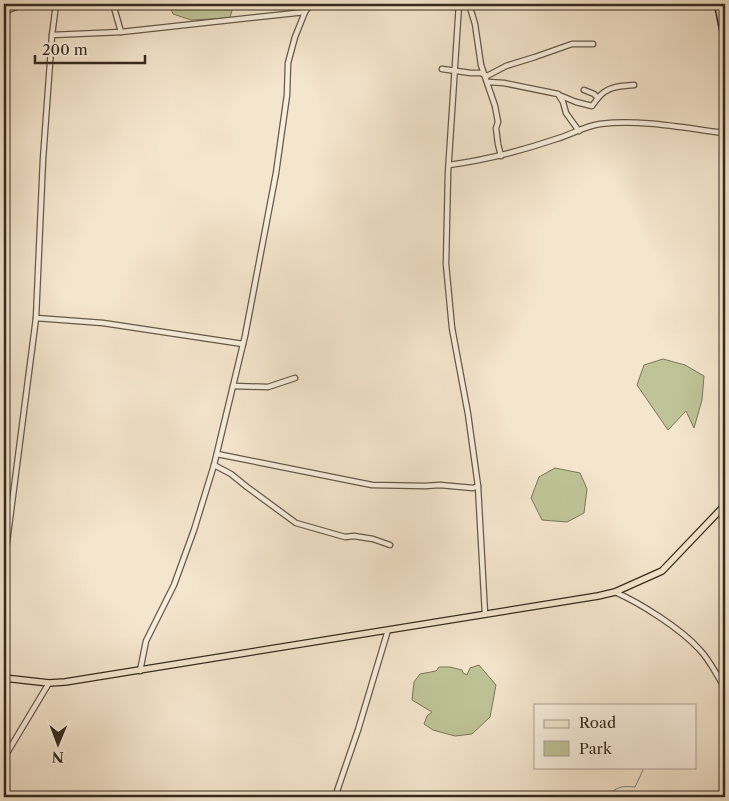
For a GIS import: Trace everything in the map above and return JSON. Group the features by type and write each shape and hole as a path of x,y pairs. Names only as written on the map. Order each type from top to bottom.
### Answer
{"highway":[{"path":"718,4 725,39"}],"main road":[{"path":"5,680 49,683 65,682 615,592 662,571 725,505"}],"street":[{"path":"4,12 23,4"},
{"path":"4,565 36,318 43,159 56,4"},
{"path":"113,4 121,32"},
{"path":"140,670 146,641 174,585 194,530 217,454 243,344 276,173 287,95 288,63 295,37 305,12 311,4"},
{"path":"460,4 449,166 446,264 452,328 468,414 478,486 486,614"},
{"path":"469,4 475,24 484,75 495,106 500,156"},
{"path":"52,35 121,32 305,12"},
{"path":"442,68 481,73 487,76 506,66 535,58 572,44 593,44"},
{"path":"488,82 544,90 592,106 606,90 617,86 634,85"},
{"path":"584,90 598,98"},
{"path":"558,94 563,102 566,113 579,131"},
{"path":"449,166 500,156 598,124 631,123 725,133"},
{"path":"36,318 103,323 243,344"},
{"path":"233,386 268,387 295,378"},
{"path":"217,454 372,485 440,485 473,488 478,486"},
{"path":"214,465 231,474 296,522 345,537 354,536 373,539 390,545"},
{"path":"615,592 632,600 685,636 701,650 725,688"},
{"path":"335,797 358,730 388,630"},
{"path":"4,758 49,683"}],"green space":[{"path":"169,4 242,4 232,10 230,18 191,20 173,14"},
{"path":"663,359 685,365 704,376 702,400 694,428 686,411 668,430 637,385 644,365"},
{"path":"555,468 580,473 587,489 584,513 567,522 542,520 531,498 539,477"},
{"path":"479,665 496,685 490,717 472,734 455,736 433,730 424,724 427,716 432,712 412,700 414,682 420,674 436,671 439,667 450,667 462,670 467,675 470,668"}],"waterway":[{"path":"608,797 620,788 635,787 643,770"}]}
